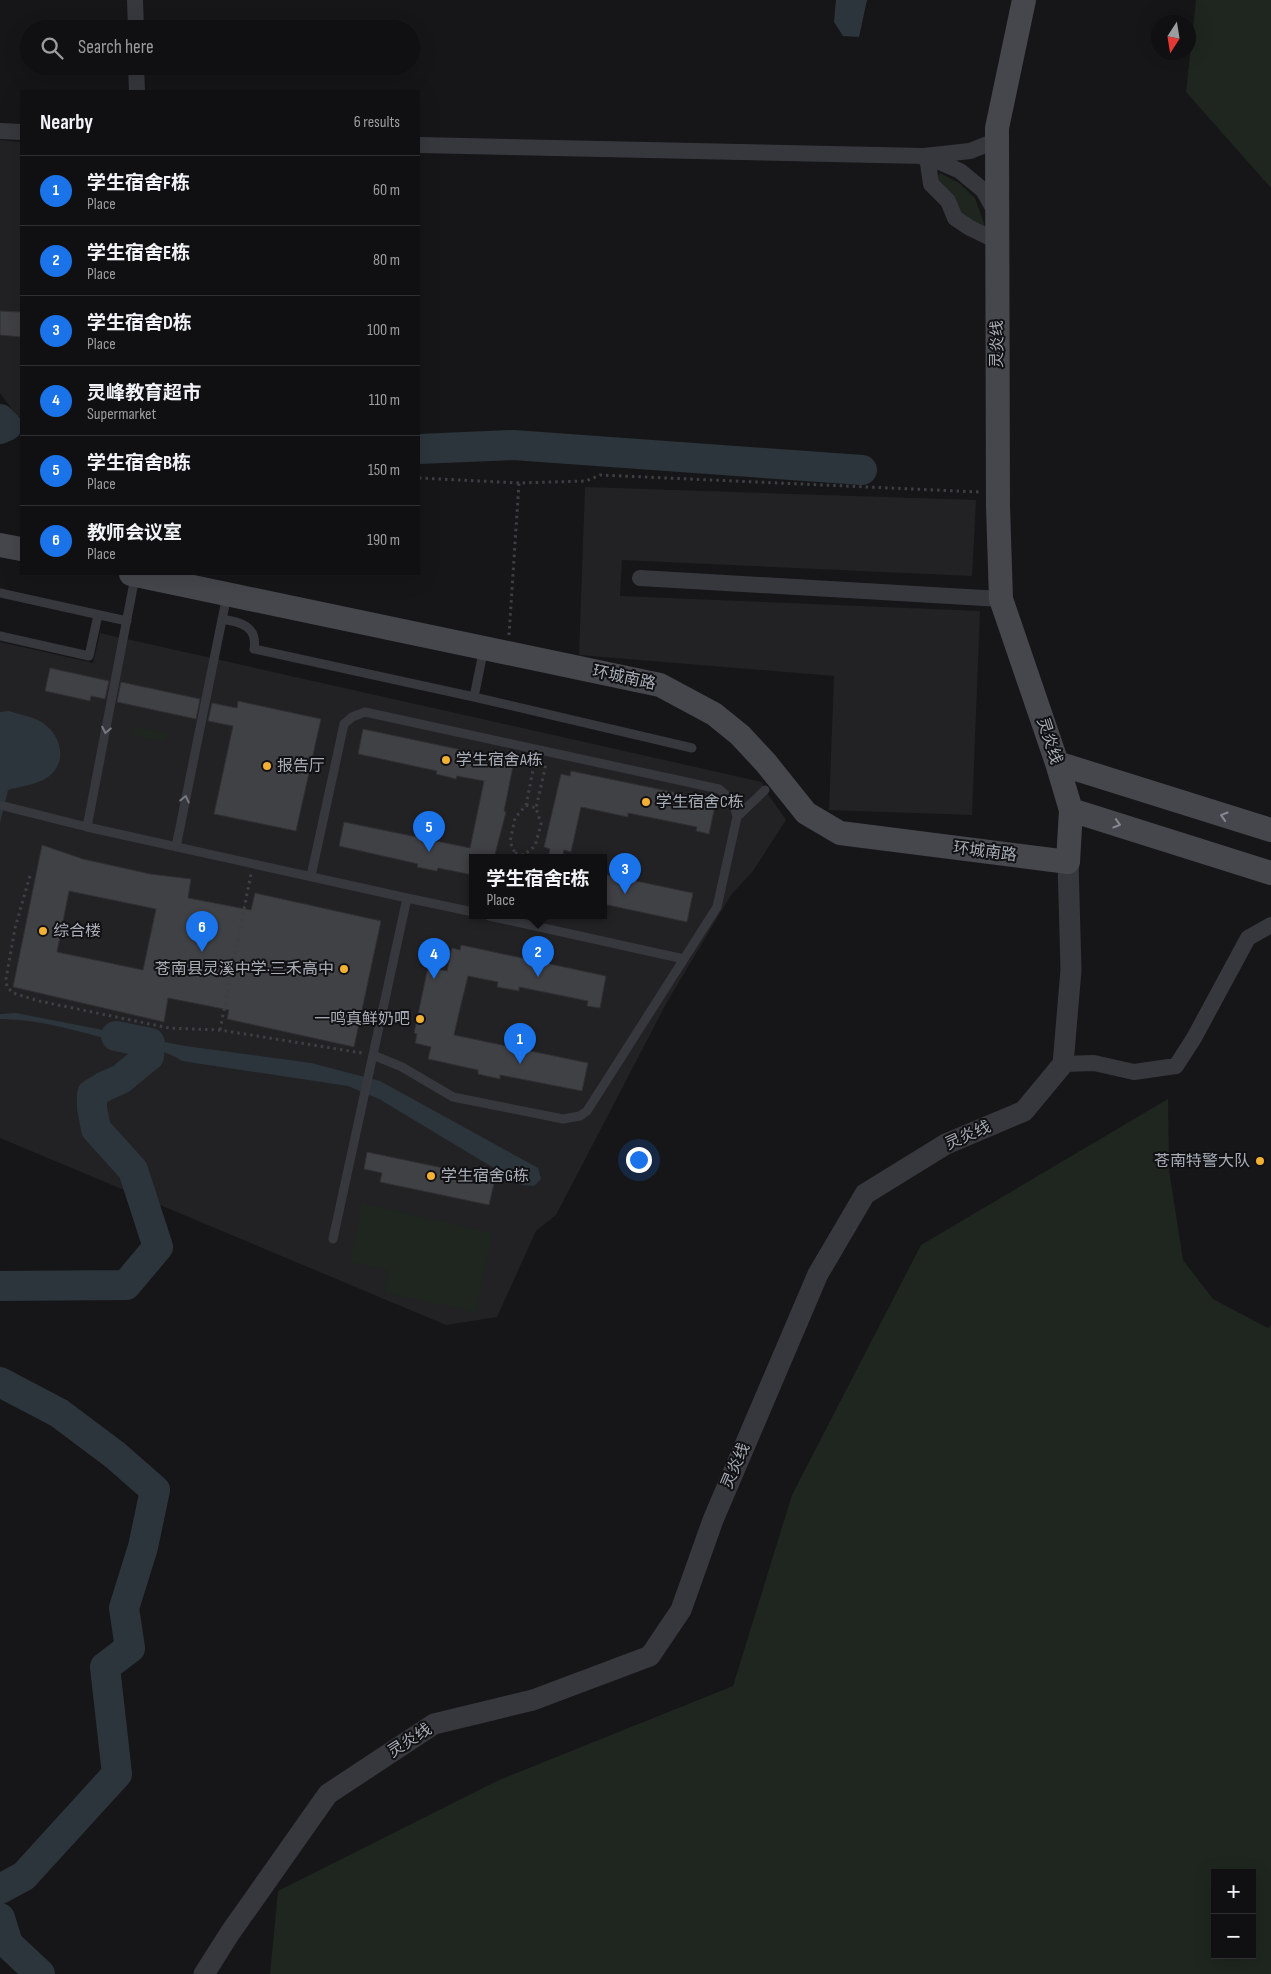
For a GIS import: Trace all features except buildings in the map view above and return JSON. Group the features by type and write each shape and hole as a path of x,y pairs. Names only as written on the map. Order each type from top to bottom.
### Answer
{"main road":[{"name":"灵炎线","path":"1024,0 998,128 998,493 1001,599 1057,763 1071,810 1068,862"},
{"path":"0,545 20,549"},
{"name":"环城南路","path":"139,575 660,685 714,714 740,735 766,763 806,813 840,833 1068,862"},
{"path":"1057,763 1271,830"},
{"path":"1071,810 1271,873"}],"street":[{"path":"135,0 136,20"},
{"path":"136,75 137,90"},
{"path":"0,131 20,132"},
{"path":"420,145 924,156 970,151 998,140"},
{"path":"924,156 960,171 983,190 997,216"},
{"path":"924,156 928,163 931,184 948,201 955,218 970,228 997,241"},
{"path":"640,578 1001,599"},
{"name":"灵炎线","path":"204,1974 230,1933 328,1794 434,1724 533,1700 650,1656 681,1610 713,1520 818,1274 865,1194 946,1144 1024,1111 1063,1064 1071,970 1068,862"},
{"path":"1063,1064 1094,1063 1134,1072 1176,1066 1194,1038 1248,938 1271,925"}],"lane":[{"path":"87,827 127,621 134,575"},
{"path":"0,593 127,621"},
{"path":"176,847 227,594"},
{"path":"0,636 89,656 98,615"},
{"path":"222,619 237,622 250,629 255,640 254,649 474,697 692,748"},
{"path":"474,697 484,648"},
{"path":"311,876 344,724 352,717 365,712 719,789 736,808 737,816 716,907 587,1111 580,1116 563,1119 453,1097 402,1067 373,1055"},
{"path":"737,816 765,790"},
{"path":"5,806 87,827 469,911"},
{"path":"333,1239 408,898"},
{"path":"503,919 684,959"}],"path":[{"path":"420,478 519,483 586,482 600,475 998,493"},
{"path":"508,653 519,483"},
{"path":"518,854 515,853 510,842 515,818 526,806 537,750"},
{"path":"526,854 535,846 541,824 536,808 548,752"},
{"path":"526,806 536,808"},
{"path":"220,1030 253,864"},
{"path":"30,876 15,928 6,979 7,987 13,993 39,1001 169,1028 220,1030 373,1055"}],"shaded area":[{"path":"836,0 867,0 859,37 843,36 834,22"},
{"path":"1196,0 1271,0 1271,188 1186,92 1189,60 1196,60 1196,15 1194,15"},
{"path":"0,140 20,142 20,417 17,416 0,393"},
{"path":"940,173 959,183 975,198 985,226 962,220 935,180"},
{"path":"585,487 976,500 972,576 622,560 620,596 980,611 972,815 829,810 834,676 579,655"},
{"name":"苍南县灵溪中学·三禾高中","path":"100,633 762,782 765,790 786,820 753,871 731,895 667,1002 556,1215 536,1231 497,1317 446,1325 0,1138 0,642 93,663"},
{"path":"8,711 38,720 46,725 57,739 60,755 59,763 55,770 44,780 8,790 0,823 0,712"},
{"path":"135,726 167,733 164,742 132,735"},
{"path":"16,1013 185,1046 311,1063 380,1081 538,1168 541,1179 534,1186 522,1185 379,1099 348,1086 182,1061 162,1052 64,1028 0,1019 0,1014"},
{"path":"1168,1099 1169,1170 1183,1260 1213,1299 1268,1328 1271,1325 1271,1974 270,1974 278,1891 497,1781 733,1686 792,1495 921,1245"},
{"path":"362,1203 492,1233 476,1312 384,1293 388,1270 350,1262"}],"waterway":[{"path":"0,419 7,426 0,429"},
{"path":"420,449 513,445 862,470"},
{"path":"0,1286 126,1285 158,1247 133,1170 96,1129 92,1108 92,1094 121,1079 149,1056 150,1043 116,1036"},
{"path":"0,1382 59,1413 115,1455 155,1490 143,1547 124,1608 130,1648 105,1667 117,1774 24,1876 0,1889"},
{"path":"0,1918 8,1944 40,1974"}],"place":[{"name":"学生宿舍A栋","path":"446,760"},
{"name":"报告厅","path":"267,766"},
{"name":"学生宿舍C栋","path":"646,802"},
{"name":"学生宿舍B栋","path":"429,852"},
{"name":"学生宿舍D栋","path":"625,894"},
{"name":"综合楼","path":"43,931"},
{"name":"教师会议室","path":"202,952"},
{"name":"苍南县灵溪中学·三禾高中","path":"344,969"},
{"name":"学生宿舍E栋","path":"538,977"},
{"name":"灵峰教育超市","path":"434,979"},
{"name":"一鸣真鲜奶吧","path":"420,1019"},
{"name":"学生宿舍F栋","path":"520,1064"},
{"name":"苍南特警大队","path":"1260,1161"},
{"name":"学生宿舍G栋","path":"431,1176"}]}
